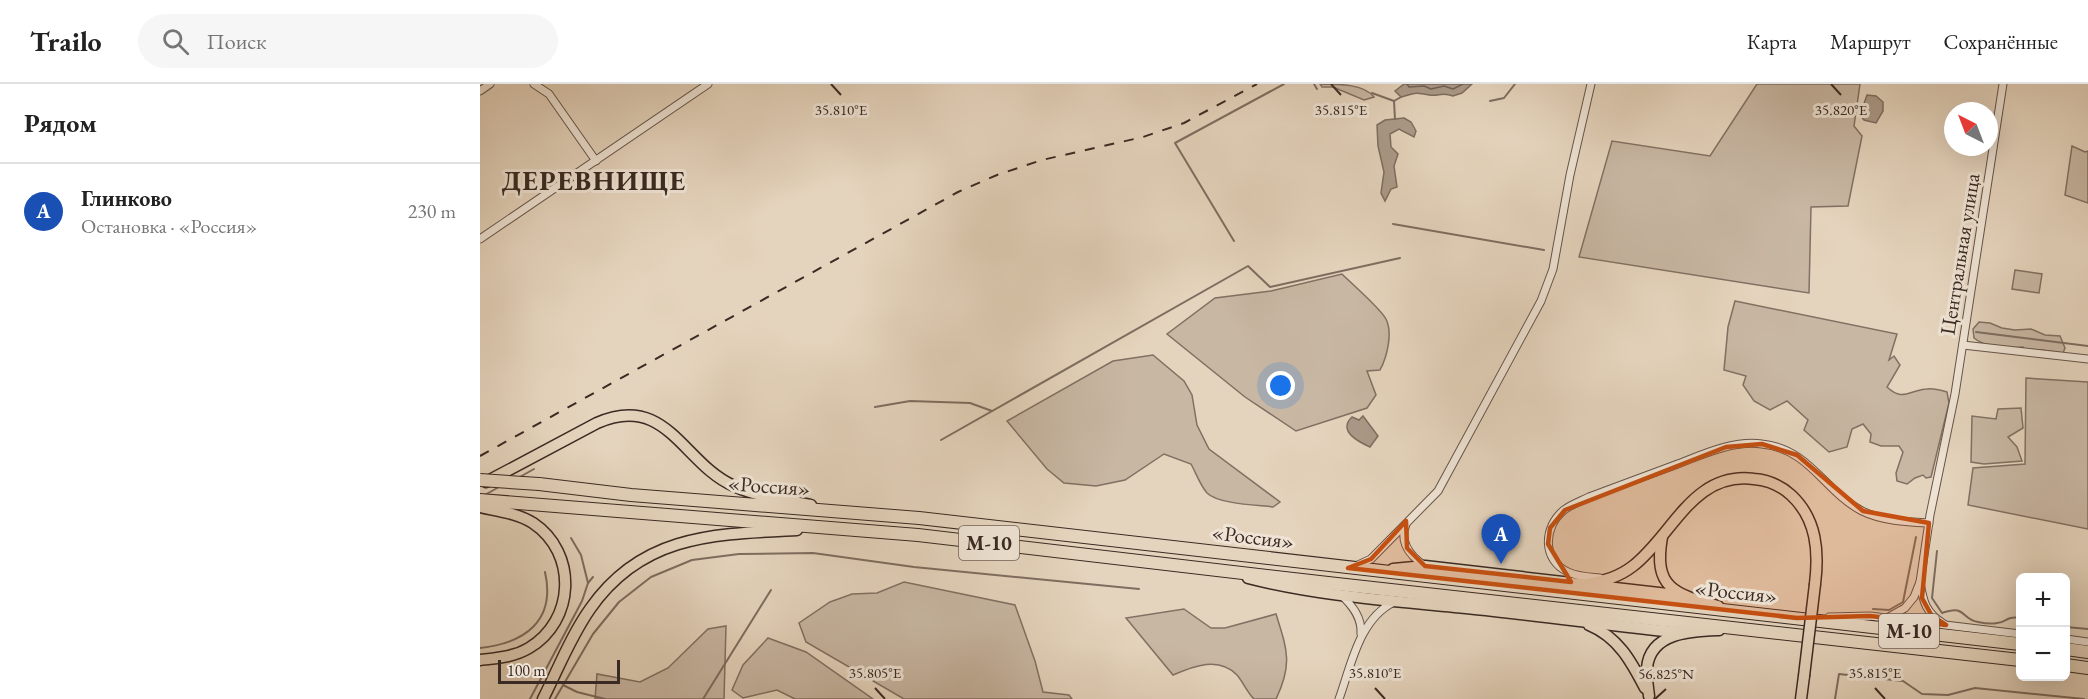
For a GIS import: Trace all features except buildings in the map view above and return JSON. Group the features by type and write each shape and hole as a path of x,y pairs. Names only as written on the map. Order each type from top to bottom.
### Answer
{"highway":[{"name":"«Россия»","path":"480,483 539,484 631,495 1023,529 2016,644"},
{"name":"«Россия»","path":"480,500 497,506 628,513 918,535 2016,660"},
{"path":"2070,649 2088,651"},
{"path":"2070,666 2088,668"}],"main road":[{"path":"480,483 597,423 616,416 630,416 650,419 664,427 705,465 733,486 843,512"},
{"path":"1587,584 1612,579 1640,561 1688,504 1708,488 1732,479 1749,478 1766,481 1782,488 1801,506 1810,522 1817,548 1815,584 1801,699"},
{"path":"480,507 497,506 532,523 550,540 562,563 566,580 565,594 556,621 550,630 532,646 510,656 480,660"},
{"path":"543,699 591,608 617,579 648,557 683,543 725,533 841,528"},
{"path":"1662,537 1659,555 1660,570 1670,585 1685,596"},
{"path":"1368,570 1425,566 1587,584 1685,596 1744,613"},
{"path":"1220,571 1284,587 1340,595 1684,633 1745,630"},
{"path":"1473,598 1537,615"},
{"path":"1578,620 1599,629 1620,646 1650,698"},
{"path":"1650,698 1647,668 1652,651 1667,638 1684,633"}],"street":[{"path":"480,91 490,84"},
{"path":"534,84 549,94 596,161"},
{"path":"480,239 708,84"},
{"path":"1348,568 1371,559 1438,491 1541,301 1553,269 1570,175 1591,84"},
{"name":"Центральная улица","path":"1920,582 1929,523 1955,394 2003,84"},
{"path":"1962,345 2088,359"},
{"path":"1612,579 1570,573 1557,564 1549,552 1548,535 1558,515 1573,504 1589,497 1738,444 1762,444 1797,455 1849,502 1867,513 1905,521 1929,523"},
{"path":"1406,521 1403,536 1407,548 1414,558 1425,566"},
{"path":"1887,618 1905,608 1914,597 1920,582"},
{"path":"1920,582 1927,610 1946,625"},
{"path":"1339,699 1360,639 1362,626 1351,605 1340,595"},
{"path":"1360,639 1375,616 1397,601"},
{"path":"1797,618 1870,616 2016,634"},
{"path":"2070,640 2088,642"}],"highlighted area":[{"path":"1762,444 1797,455 1863,511 1929,523 1922,598 1932,616 1946,625 1870,616 1797,618 1348,568 1371,559 1406,521 1407,548 1425,566 1571,582 1548,544 1550,528 1565,510 1726,447"}],"shaded area":[{"path":"1320,84 1358,87 1374,97 1364,100 1333,87 1322,87"},
{"path":"1757,84 1860,84 1854,126 1862,136 1848,206 1811,207 1809,293 1579,257 1612,141 1710,156"},
{"path":"2072,146 2085,152 2088,151 2088,203 2065,195"},
{"path":"2015,270 2042,274 2039,293 2012,289"},
{"path":"1342,274 1378,309 1388,325 1388,345 1383,365 1380,370 1367,371 1376,395 1367,408 1296,431 1245,397 1167,334 1215,298 1271,291"},
{"path":"1735,301 1897,334 1889,360 1894,356 1900,365 1887,387 1897,394 1930,389 1947,392 1949,403 1931,477 1926,478 1923,475 1907,484 1897,481 1896,473 1903,452 1899,446 1881,446 1870,442 1871,434 1863,424 1852,429 1847,447 1829,452 1804,430 1808,420 1787,401 1770,410 1754,401 1743,385 1746,376 1724,370 1728,327"},
{"path":"1979,322 1990,323 2002,328 2031,329 2045,335 2060,336 2065,348 2063,353 1990,345 1974,338 1973,329"},
{"path":"1153,355 1184,381 1192,395 1197,425 1209,449 1280,502 1273,507 1212,497 1200,483 1191,464 1164,454 1125,480 1096,486 1064,483 1047,469 1007,421 1113,361"},
{"path":"2026,378 2088,382 2088,529 1968,505 1973,468 2025,464"},
{"path":"2021,408 2023,428 2008,437 2017,447 2022,461 1984,464 1971,462 1972,416 1996,419 1998,409"},
{"path":"904,582 1015,605 1035,661 1043,692 1069,695 1072,699 904,699 806,642 799,623 830,602 852,594 877,593"},
{"path":"1184,609 1211,628 1225,628 1276,614 1285,647 1286,666 1285,676 1276,699 1254,699 1237,675 1230,669 1214,664 1198,666 1173,675 1126,618"},
{"path":"726,626 724,699 595,699 597,674 640,682 668,668 708,629"},
{"path":"768,638 806,652 873,699 795,699 777,690 743,698 732,690 743,665"}],"water":[{"path":"1404,84 1472,84 1462,93 1453,96 1418,93 1401,97 1395,91"},
{"path":"1867,95 1876,96 1883,102 1883,111 1876,123 1864,120 1860,115"},
{"path":"1404,118 1411,122 1416,131 1414,137 1399,129 1390,134 1391,147 1398,154 1394,166 1397,187 1391,189 1385,201 1381,193 1384,172 1378,146 1377,125 1385,120"},
{"path":"1363,416 1378,436 1370,447 1351,435 1347,427 1352,417 1359,420"}],"waterway":[{"path":"1234,241 1175,143 1284,84"},
{"path":"1314,84 1317,89"},
{"path":"1490,101 1504,98 1515,84"},
{"path":"1372,93 1394,101 1401,97"},
{"path":"1394,101 1395,119"},
{"path":"1393,224 1544,250"},
{"path":"941,440 1248,266 1270,287 1400,258"},
{"path":"1976,332 2088,346"},
{"path":"875,407 910,401 970,403 992,411"},
{"path":"518,478 534,469"},
{"path":"483,496 499,487"},
{"path":"1873,609 1889,610 1903,602 1916,537"},
{"path":"571,538 581,555 588,583"},
{"path":"1937,551 1932,598 1942,613 1956,610 1972,620 1987,623 2016,618"},
{"path":"555,699 593,634 619,602 651,577 692,560 739,554 813,553 914,567 1139,589"},
{"path":"480,648 511,641 534,626 546,604 545,572"},
{"path":"530,699 593,577"},
{"path":"703,699 771,590"},
{"path":"2070,627 2088,629"},
{"path":"1835,699 1839,674 1903,681 1922,694 1948,695 1975,688 2084,699"},
{"path":"563,685 577,692 605,699"}],"railway":[{"path":"480,456 958,192 997,175 1042,160 1143,137 1184,123 1257,84"}],"place":[{"name":"Глинково","path":"1501,564"}],"district":[{"name":"ДЕРЕВНИЩЕ","path":"594,181"}]}
